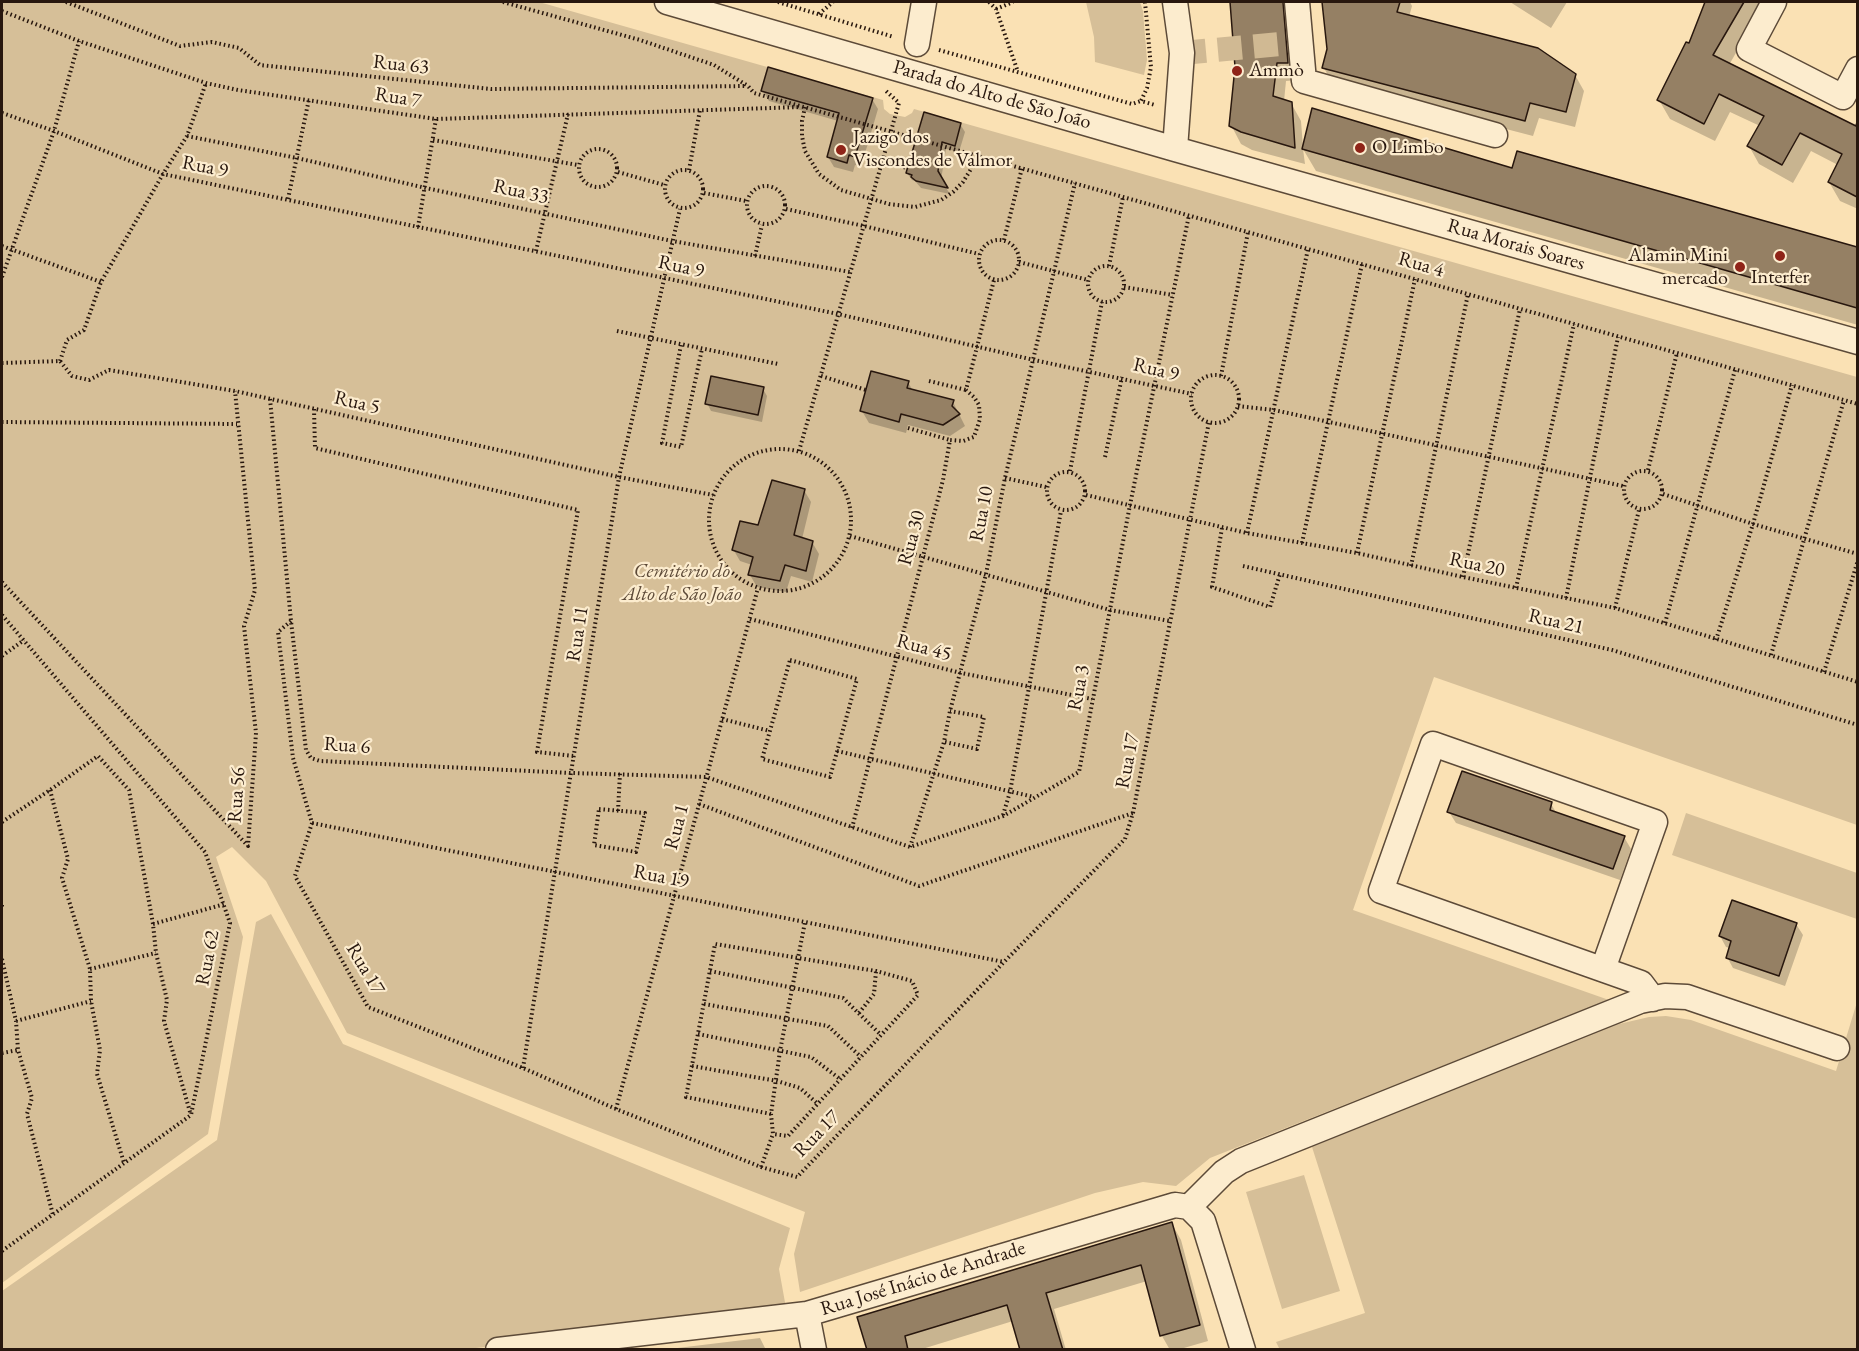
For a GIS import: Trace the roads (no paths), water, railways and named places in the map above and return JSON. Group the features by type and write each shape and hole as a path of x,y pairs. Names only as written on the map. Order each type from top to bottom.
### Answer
{"street":[{"name":"Parada do Alto de São João","path":"667,2 1175,149"},
{"name":"Parada do Alto de São João","path":"917,44 924,2"},
{"path":"1175,2 1182,53 1175,149"},
{"path":"1298,2 1304,81 1495,135"},
{"path":"1774,2 1749,50 1843,97 1857,69"},
{"name":"Rua Morais Soares","path":"1175,149 1857,342"},
{"path":"1603,969 1655,822 1433,744 1381,891 1641,983 1653,999"},
{"path":"1243,1350 1207,1231 1196,1212 1189,1207 1224,1172 1240,1161 1616,1009 1665,996 1687,997 1837,1048"},
{"name":"Rua José Inácio de Andrade","path":"498,1350 807,1314 1161,1208 1175,1205 1189,1207"},
{"path":"807,1314 814,1350"}],"tunnel":[{"path":"1182,53 1302,42"}],"place":[{"name":"Ammò","path":"1237,71"},
{"name":"O Limbo","path":"1360,148"},
{"name":"Jazigo dos Viscondes de Valmor","path":"841,150"},
{"name":"Interfer","path":"1780,256"},
{"name":"Alamin Mini mercado","path":"1740,267"}],"park label":[{"name":"Cemitério do Alto de São João","path":"682,584"}]}
